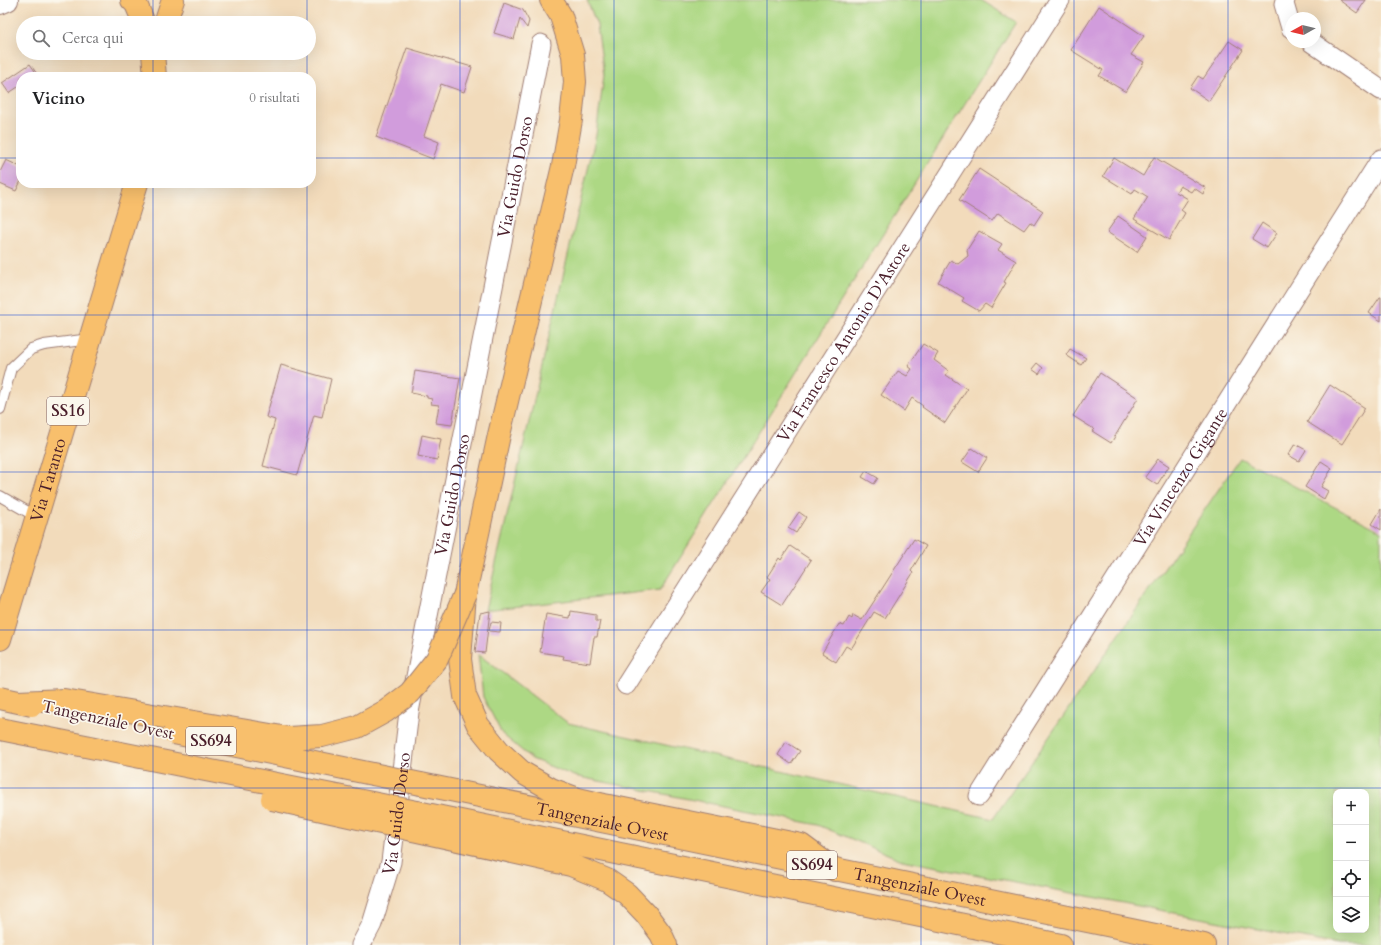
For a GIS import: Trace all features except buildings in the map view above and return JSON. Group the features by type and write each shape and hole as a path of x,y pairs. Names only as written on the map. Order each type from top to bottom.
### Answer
{"main road":[{"path":"132,0 136,4 141,16"},
{"path":"168,16 173,0"},
{"path":"551,0 561,16 573,55 575,82 571,120 563,166 499,435 465,594 460,660 465,696 478,725 499,751 523,773 551,789 584,800 801,845 836,870"},
{"path":"154,60 155,72"},
{"path":"166,72 167,60"},
{"name":"Via Taranto","path":"0,639 135,188"},
{"path":"9,700 64,700 288,738 322,736 357,727 386,711 410,693 437,659 465,594"},
{"name":"Tangenziale Ovest","path":"9,700 1204,945"},
{"name":"Tangenziale Ovest","path":"0,729 234,776 415,821 1061,945"},
{"path":"415,821 571,865 607,880 627,894 646,914 661,934 666,945"}],"street":[{"path":"1,1 7,0"},
{"name":"Via Francesco Antonio D'Astore","path":"626,684 1060,0"},
{"path":"1285,0 1284,4 1286,12"},
{"name":"Via Guido Dorso","path":"361,945 372,924 391,862 409,712 541,44"},
{"path":"1320,48 1381,90"},
{"name":"Via Vincenzo Gigante","path":"980,796 1381,159"}],"lane":[{"path":"0,409 11,368 31,349 44,345 90,339"},
{"path":"0,496 36,517"}],"green space":[{"path":"587,0 981,0 1016,22 660,590 485,610 596,135 604,75 597,25"},
{"path":"1240,458 1381,531 1381,945 1339,945 902,860 818,825 574,776 532,759 502,734 483,697 478,654 568,723 993,819"}]}
